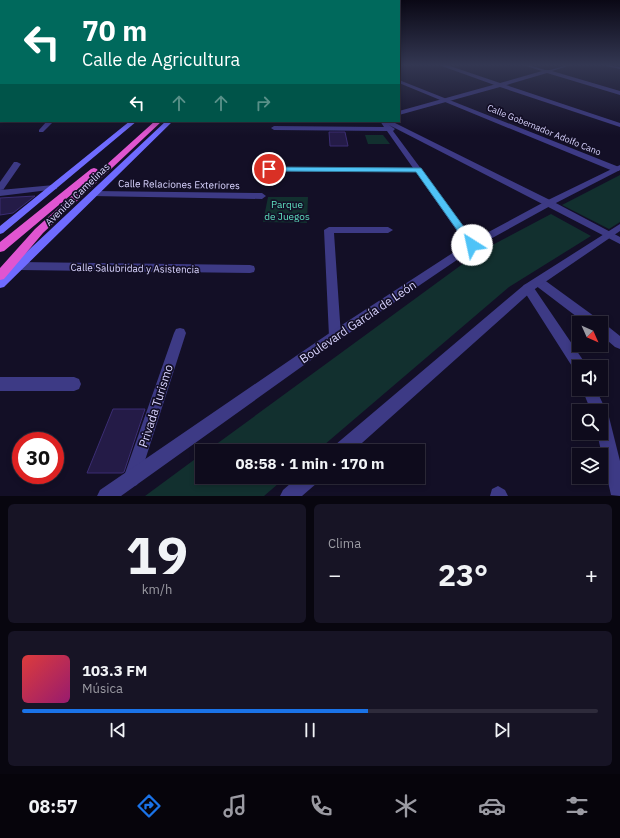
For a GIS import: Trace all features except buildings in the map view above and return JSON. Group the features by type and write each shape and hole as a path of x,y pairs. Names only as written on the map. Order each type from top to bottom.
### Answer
{"highway":[{"name":"Avenida Camelinas","path":"0,248 76,186 148,122"},
{"name":"Avenida Camelinas","path":"0,276 39,231 158,122"}],"main road":[{"name":"Avenida Camelinas","path":"0,231 133,122"},
{"name":"Avenida Camelinas","path":"0,284 169,122"}],"street":[{"name":"Calle Gobernador Adolfo Cano","path":"417,88 618,168"},
{"path":"400,113 489,88"},
{"path":"509,88 620,125"},
{"path":"603,88 620,93"},
{"path":"41,131 50,122"},
{"path":"274,128 387,125 402,129 549,203 620,241"},
{"path":"387,125 472,245"},
{"path":"0,188 17,164"},
{"name":"Boulevard García de León","path":"106,496 335,336 472,245 549,203 618,168"},
{"path":"269,169 418,170"},
{"path":"0,193 54,187"},
{"name":"Calle Relaciones Exteriores","path":"95,194 262,196"},
{"path":"349,444 528,288 620,227"},
{"path":"335,336 329,230 388,230"},
{"name":"Calle Salubridad y Asistencia","path":"19,266 250,269"},
{"path":"539,282 585,316"},
{"path":"528,288 575,360"},
{"name":"Privada Turismo","path":"131,479 180,333"},
{"path":"608,334 620,343"},
{"path":"0,384 74,384"},
{"path":"607,440 620,495"},
{"path":"289,496 303,484"}],"green space":[{"path":"365,135 383,135 390,144 368,144"},
{"path":"620,175 620,222 609,229 562,205"},
{"name":"Parque de Juegos","path":"268,197 308,197 307,223 263,222"},
{"path":"551,214 591,236 509,287 325,444 217,444 479,252"},
{"path":"195,459 195,484 278,484 264,496 145,496"}],"route":[{"path":"269,169 418,170 472,245"}]}
